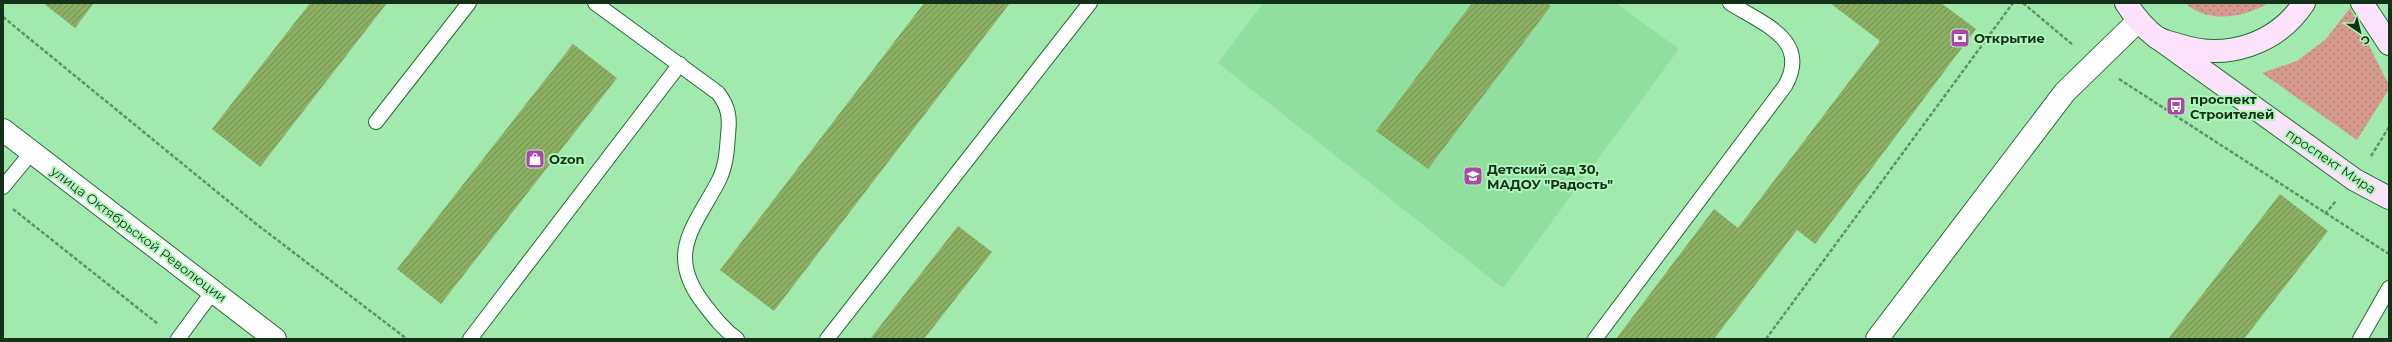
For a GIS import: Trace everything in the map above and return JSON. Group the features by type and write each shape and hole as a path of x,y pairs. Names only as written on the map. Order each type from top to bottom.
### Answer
{"main road":[{"name":"проспект Мира","path":"2126,3 2138,21 2158,38 2355,180 2389,198"},
{"path":"2158,38 2195,51 2232,50 2266,39 2293,19 2304,3"},
{"path":"2362,3 2389,44"}],"street":[{"path":"1877,339 2064,92 2138,21"},
{"name":"улица Октябрьской Революции","path":"3,130 31,153 214,290 275,339"}],"lane":[{"path":"376,122 469,3"},
{"path":"595,3 718,93 727,104 730,121 726,158 719,179 701,209 688,236 685,260 688,278 699,298 723,329 737,339"},
{"path":"827,339 1090,3"},
{"path":"1596,339 1785,86 1793,72 1794,60 1791,48 1783,37 1730,3"},
{"path":"470,339 680,64"},
{"path":"3,187 31,153"},
{"path":"2360,339 2389,288"},
{"path":"178,339 214,290"}],"path":[{"path":"1766,339 2013,3"},
{"path":"2023,3 2094,62 2196,131 2389,254"},
{"path":"3,17 256,223 407,339"},
{"path":"9,206 178,339"}],"shaded area":[{"name":"Детский сад 30, МАДОУ \"Радость\"","path":"1263,3 1616,3 1679,49 1503,288 1218,63"},
{"path":"2185,3 2268,3 2237,15 2215,16 2194,10"},
{"path":"2350,8 2389,85 2389,89 2357,140 2262,73 2297,61 2326,39"}],"building":[{"path":"43,3 94,3 75,28"},
{"path":"310,3 387,3 260,167 212,129"},
{"path":"924,3 1010,3 774,311 720,270"},
{"path":"1472,3 1547,3 1551,6 1428,169 1376,131"},
{"path":"1830,3 1941,3 1976,29 1815,244 1797,230 1714,339 1616,339 1714,209 1738,228 1880,41"},
{"path":"573,44 617,78 441,304 397,269"},
{"path":"2280,194 2328,231 2244,339 2168,339"},
{"path":"958,226 992,252 924,339 870,339"}],"place":[{"name":"Открытие","path":"1960,38"},
{"name":"проспект Строителей","path":"2176,106"},
{"name":"Ozon","path":"535,159"},
{"name":"Детский сад 30, МАДОУ \"Радость\"","path":"1473,176"}]}
